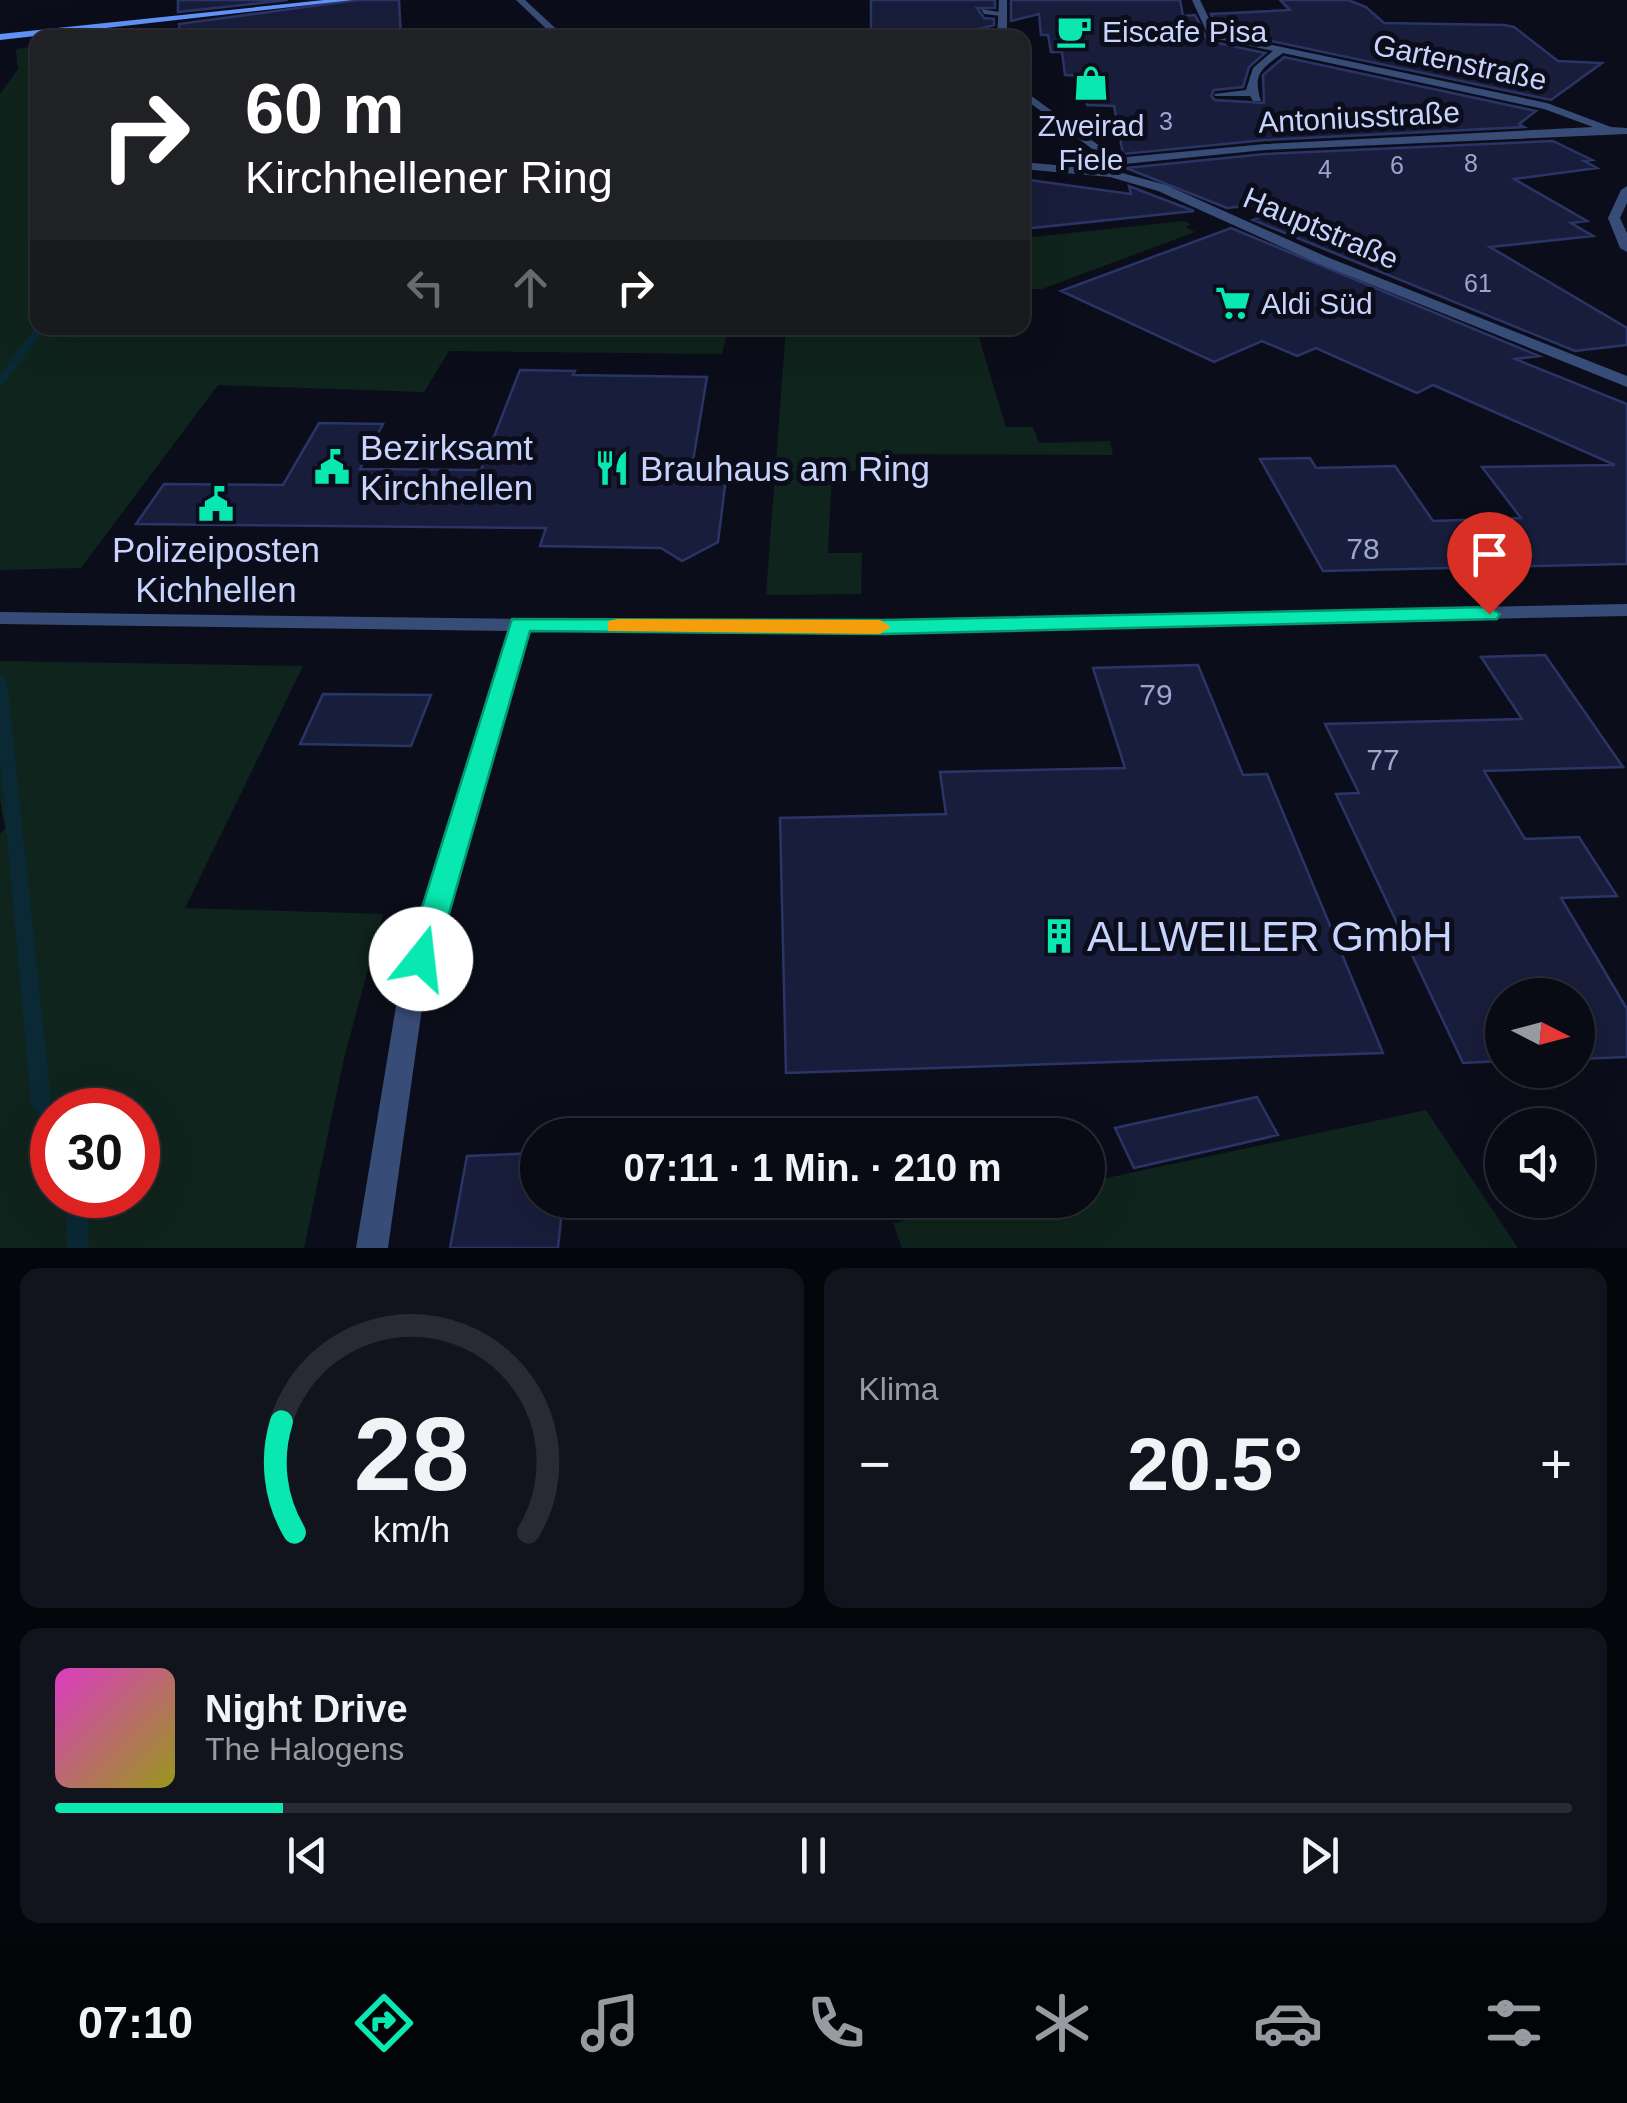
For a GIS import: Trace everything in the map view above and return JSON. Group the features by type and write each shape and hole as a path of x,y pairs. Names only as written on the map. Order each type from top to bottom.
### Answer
{"main road":[{"path":"58,30 349,0"},
{"path":"0,36 30,33"}],"street":[{"path":"520,0 553,30"},
{"path":"1002,30 1003,0"},
{"name":"Gartenstraße","path":"1196,0 1212,34 1547,106 1609,130 1627,131"},
{"path":"984,11 1001,13"},
{"path":"1218,94 1254,96 1250,80 1258,65 1280,50"},
{"name":"Hauptstraße","path":"1030,99 1112,168 1322,260 1627,382"},
{"path":"1609,130 1627,145"},
{"name":"Antoniusstraße","path":"1112,168 1284,146 1609,130"},
{"path":"1030,165 1112,168"},
{"path":"1627,190 1614,218 1627,248"},
{"path":"0,618 904,627 1627,610"},
{"path":"372,1248 411,994 520,624"}],"green space":[{"path":"30,47 30,335 726,335 722,354 449,351 424,392 218,385 81,568 0,570 0,94 18,69 16,49"},
{"path":"1184,221 1191,224 1185,227 1195,232 1042,289 1030,289 1030,237"},
{"path":"785,335 978,335 1006,427 1033,427 1039,443 1110,441 1113,455 862,454 862,471 832,471 828,553 862,553 861,594 766,595"},
{"path":"0,661 303,666 185,908 383,914 344,1058 304,1248 0,1248 0,834 5,829 0,800"},
{"path":"1426,1110 1485,1198 1485,1218 1498,1218 1518,1248 902,1248 893,1223 916,1218 1105,1218 1105,1178"}],"building":[{"path":"178,0 288,0 178,12"},
{"path":"357,0 399,0 401,30 179,30 179,24"},
{"path":"871,0 995,0 995,8 977,8 984,18 994,19 994,25 976,30 871,30"},
{"path":"1011,0 1180,0 1183,16 1195,15 1208,41 1265,53 1249,67 1243,87 1214,90 1211,96 1215,100 1264,103 1263,75 1284,57 1536,111 1519,124 1524,127 1265,140 1123,154 1114,106 1087,105 1082,76 1065,75 1062,52 1051,52 1048,35 1041,35 1039,14 1011,21"},
{"path":"1280,0 1348,0 1366,7 1384,23 1504,25 1514,27 1558,61 1602,63 1551,100 1219,30 1211,14 1290,10"},
{"path":"1553,141 1592,160 1584,161 1597,168 1514,179 1587,221 1571,223 1593,236 1490,247 1627,328 1627,345 1575,351 1253,220 1278,210 1277,203 1227,208 1126,168 1265,154"},
{"path":"1030,180 1131,194 1129,186 1194,211 1030,228"},
{"path":"1231,228 1539,356 1515,359 1627,404 1627,564 1323,571 1260,459 1310,458 1316,468 1395,466 1433,521 1521,518 1482,467 1615,465 1433,385 1417,393 1316,348 1297,356 1262,341 1214,362 1061,291"},
{"path":"520,370 575,371 573,375 707,377 693,461 728,462 718,542 682,561 661,548 540,546 546,528 136,524 164,484 283,485 319,423 383,424 360,469 481,470"},
{"path":"1545,655 1623,767 1484,771 1525,839 1579,837 1617,896 1561,898 1627,1009 1627,1057 1595,1058 1595,978 1485,978 1485,1062 1463,1063 1336,794 1359,793 1325,724 1522,719 1481,657"},
{"name":"ALLWEILER GmbH","path":"1198,665 1243,775 1267,774 1383,1053 786,1073 780,818 946,814 940,772 1125,768 1093,668"},
{"path":"323,694 431,695 411,746 300,744"},
{"path":"1257,1097 1278,1135 1134,1168 1115,1128"},
{"path":"520,1154 520,1218 561,1218 558,1248 450,1248 467,1156"}],"waterway":[{"path":"0,382 35,335"},
{"path":"0,680 40,1088"},
{"path":"77,1218 78,1248"}],"slow traffic":[{"path":"617,626 880,627"}],"place":[{"name":"Eiscafe Pisa","path":"1074,31"},
{"name":"Zweirad Fiele","path":"1091,83"},
{"name":"Aldi Süd","path":"1233,303"},
{"name":"Bezirksamt Kirchhellen","path":"332,467"},
{"name":"Brauhaus am Ring","path":"612,468"},
{"name":"Polizeiposten Kichhellen","path":"216,504"},
{"name":"ALLWEILER GmbH","path":"1059,936"}],"route":[{"path":"421,959 520,624 885,627 1489,614"}]}
